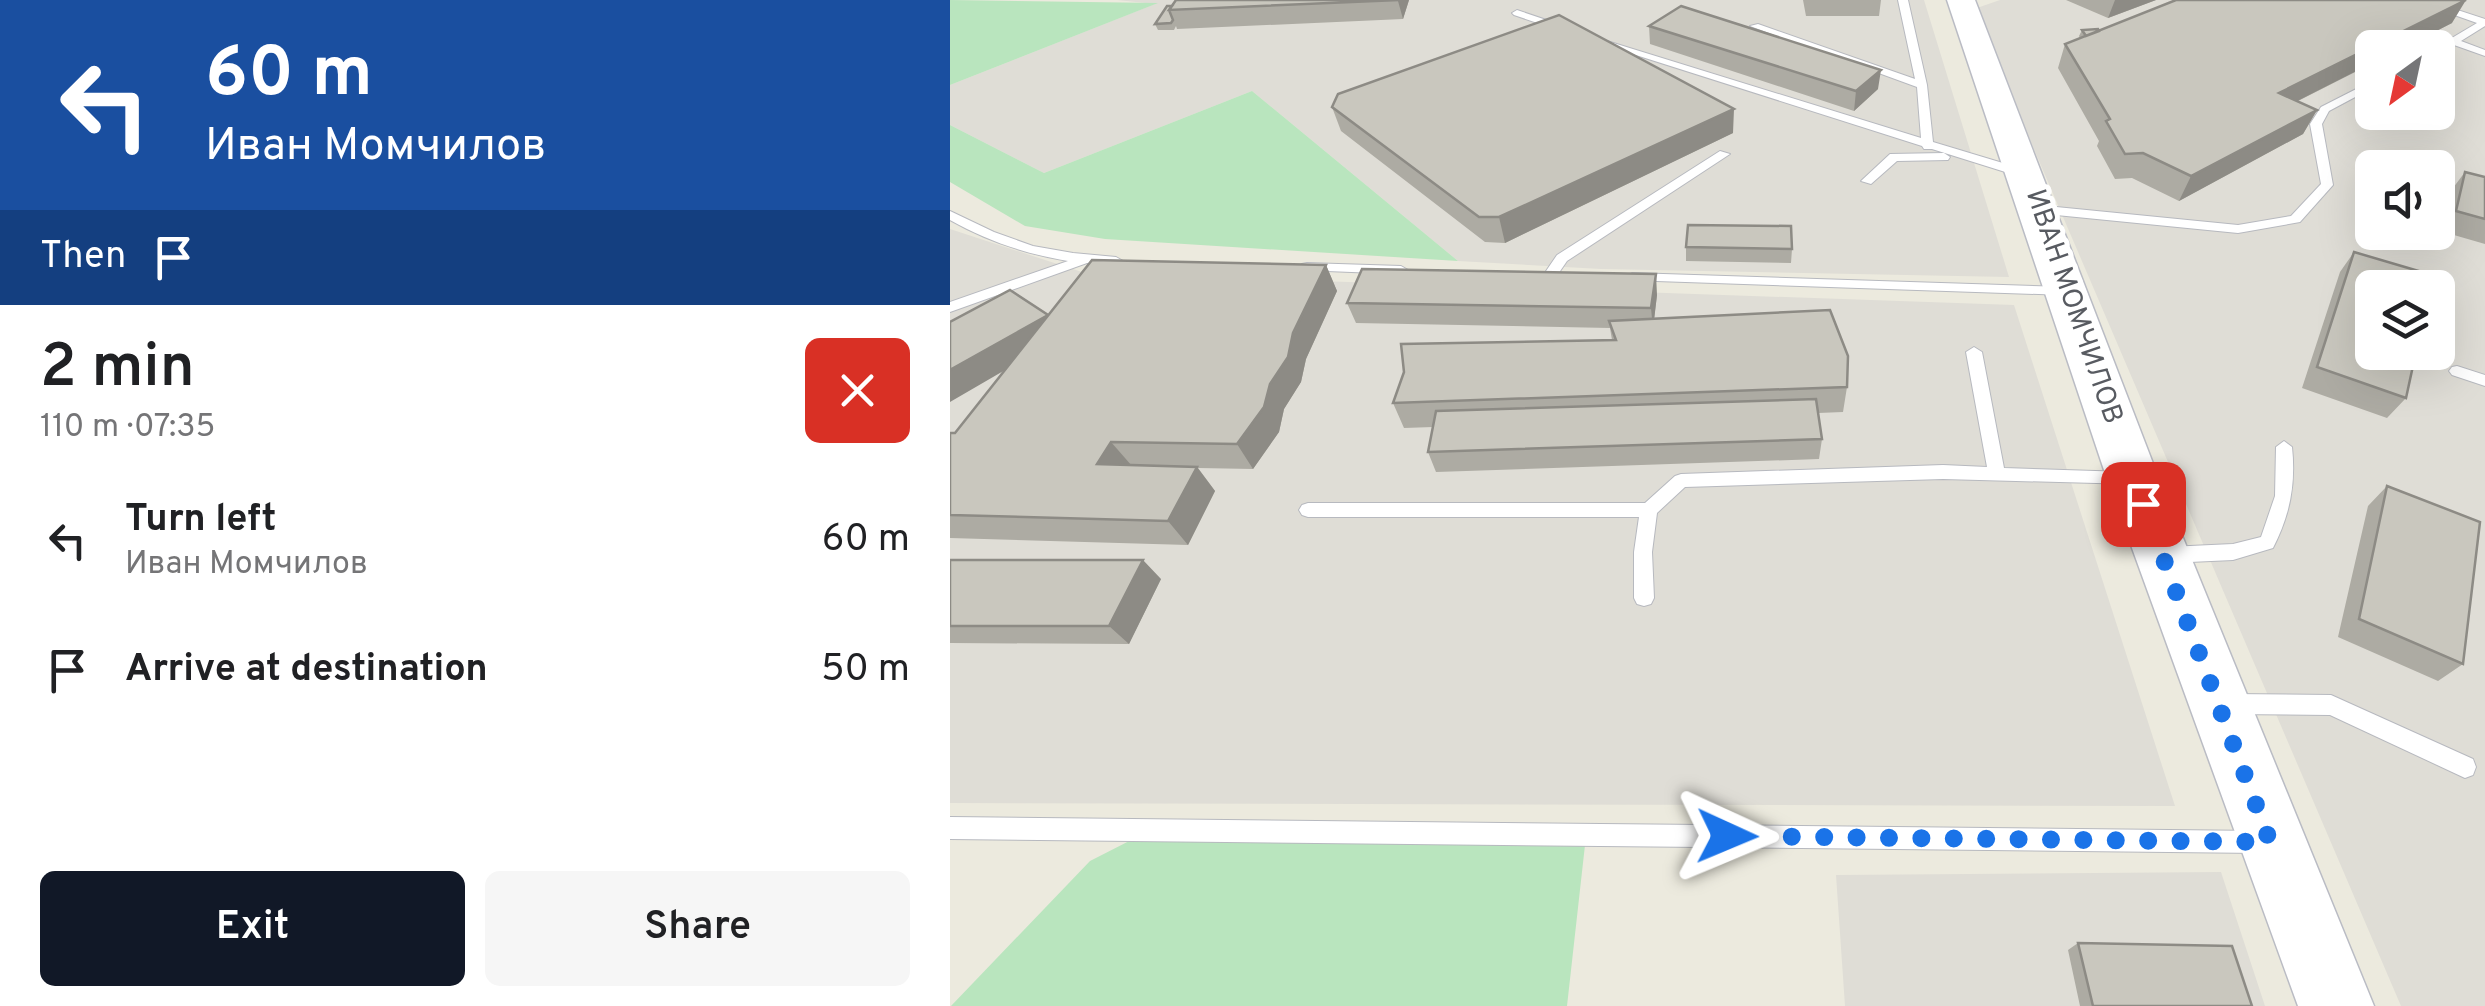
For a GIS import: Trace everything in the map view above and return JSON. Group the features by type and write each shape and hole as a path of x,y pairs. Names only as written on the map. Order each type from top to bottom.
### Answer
{"street":[{"name":"ИВАН МОМЧИЛОВ","path":"1967,2 2133,479 2336,1006"}],"lane":[{"path":"1904,0 1922,85 1928,147"},
{"path":"2418,0 2485,22"},
{"path":"1517,13 1572,32"},
{"path":"2455,39 2485,22"},
{"path":"1756,26 1922,85"},
{"path":"1590,38 1964,157 2032,192 2238,229 2295,219 2328,185 2316,124 2326,108 2355,93"},
{"path":"2455,42 2485,52"},
{"path":"1550,274 1562,258 1724,154"},
{"path":"1867,181 1894,157 1964,157"},
{"path":"950,215 1018,247 1084,260 1142,262"},
{"path":"950,306 1084,260"},
{"path":"1298,266 1414,270"},
{"path":"1531,274 1570,275"},
{"path":"1610,276 2065,290"},
{"path":"1974,352 1998,474"},
{"path":"2457,371 2485,381"},
{"path":"2162,555 2233,552 2268,543 2278,522 2288,475 2284,446"},
{"path":"1644,598 1643,552 1649,510 1681,481 1943,472 2133,479"},
{"path":"1308,510 1649,510"},
{"path":"2218,704 2331,705 2465,767"},
{"path":"950,828 2270,842"}],"shaded area":[{"path":"1117,0 1924,0 2009,277 1601,269 1458,261 1252,91 1044,173 950,125 950,85 1155,4"},
{"path":"2000,0 2485,0 2485,1006 2401,1006 1974,9"},
{"path":"950,229 1085,273 2014,305 2175,806 950,803"},
{"path":"2221,872 2265,1006 1845,1006 1836,875"}],"green space":[{"path":"950,0 1158,3 950,85"},
{"path":"1252,91 1458,261 1105,239 1025,226 950,182 950,125 1044,173"},
{"path":"1143,834 1585,845 1567,1006 951,1006 1090,861"}],"building":[{"path":"1176,0 1399,0 1169,10"},
{"path":"2176,0 2466,0 2406,30 2355,30 2355,55 2279,93 2317,110 2191,176 2143,153 2125,154 2106,121 2110,119 2065,44"},
{"path":"1167,6 1172,6 1171,23 1155,24"},
{"path":"1681,6 1881,70 1856,91 1649,26"},
{"path":"1559,15 1734,109 1499,217 1479,217 1332,107 1338,94"},
{"path":"2098,29 2086,36 2082,30"},
{"path":"2465,172 2485,177 2485,219 2456,211"},
{"path":"1688,225 1791,226 1792,249 1686,247"},
{"path":"2354,252 2415,270 2355,270 2355,370 2412,370 2406,398 2317,367"},
{"path":"1092,260 1326,265 1293,333 1288,357 1270,384 1264,407 1237,444 1111,442 1097,464 1197,467 1168,521 950,515 950,433 955,433"},
{"path":"1362,269 1656,274 1651,308 1347,303"},
{"path":"1010,290 1048,315 950,370 950,322"},
{"path":"1830,310 1848,356 1847,387 1393,403 1404,372 1401,344 1616,340 1609,321"},
{"path":"1816,399 1822,439 1428,452 1436,411"},
{"path":"2387,486 2480,522 2463,664 2359,619"},
{"path":"950,560 1143,560 1109,626 950,626"},
{"path":"2078,943 2232,946 2252,1006 2093,1006"}],"route":[{"path":"1727,836 2270,842 2143,504"}]}
